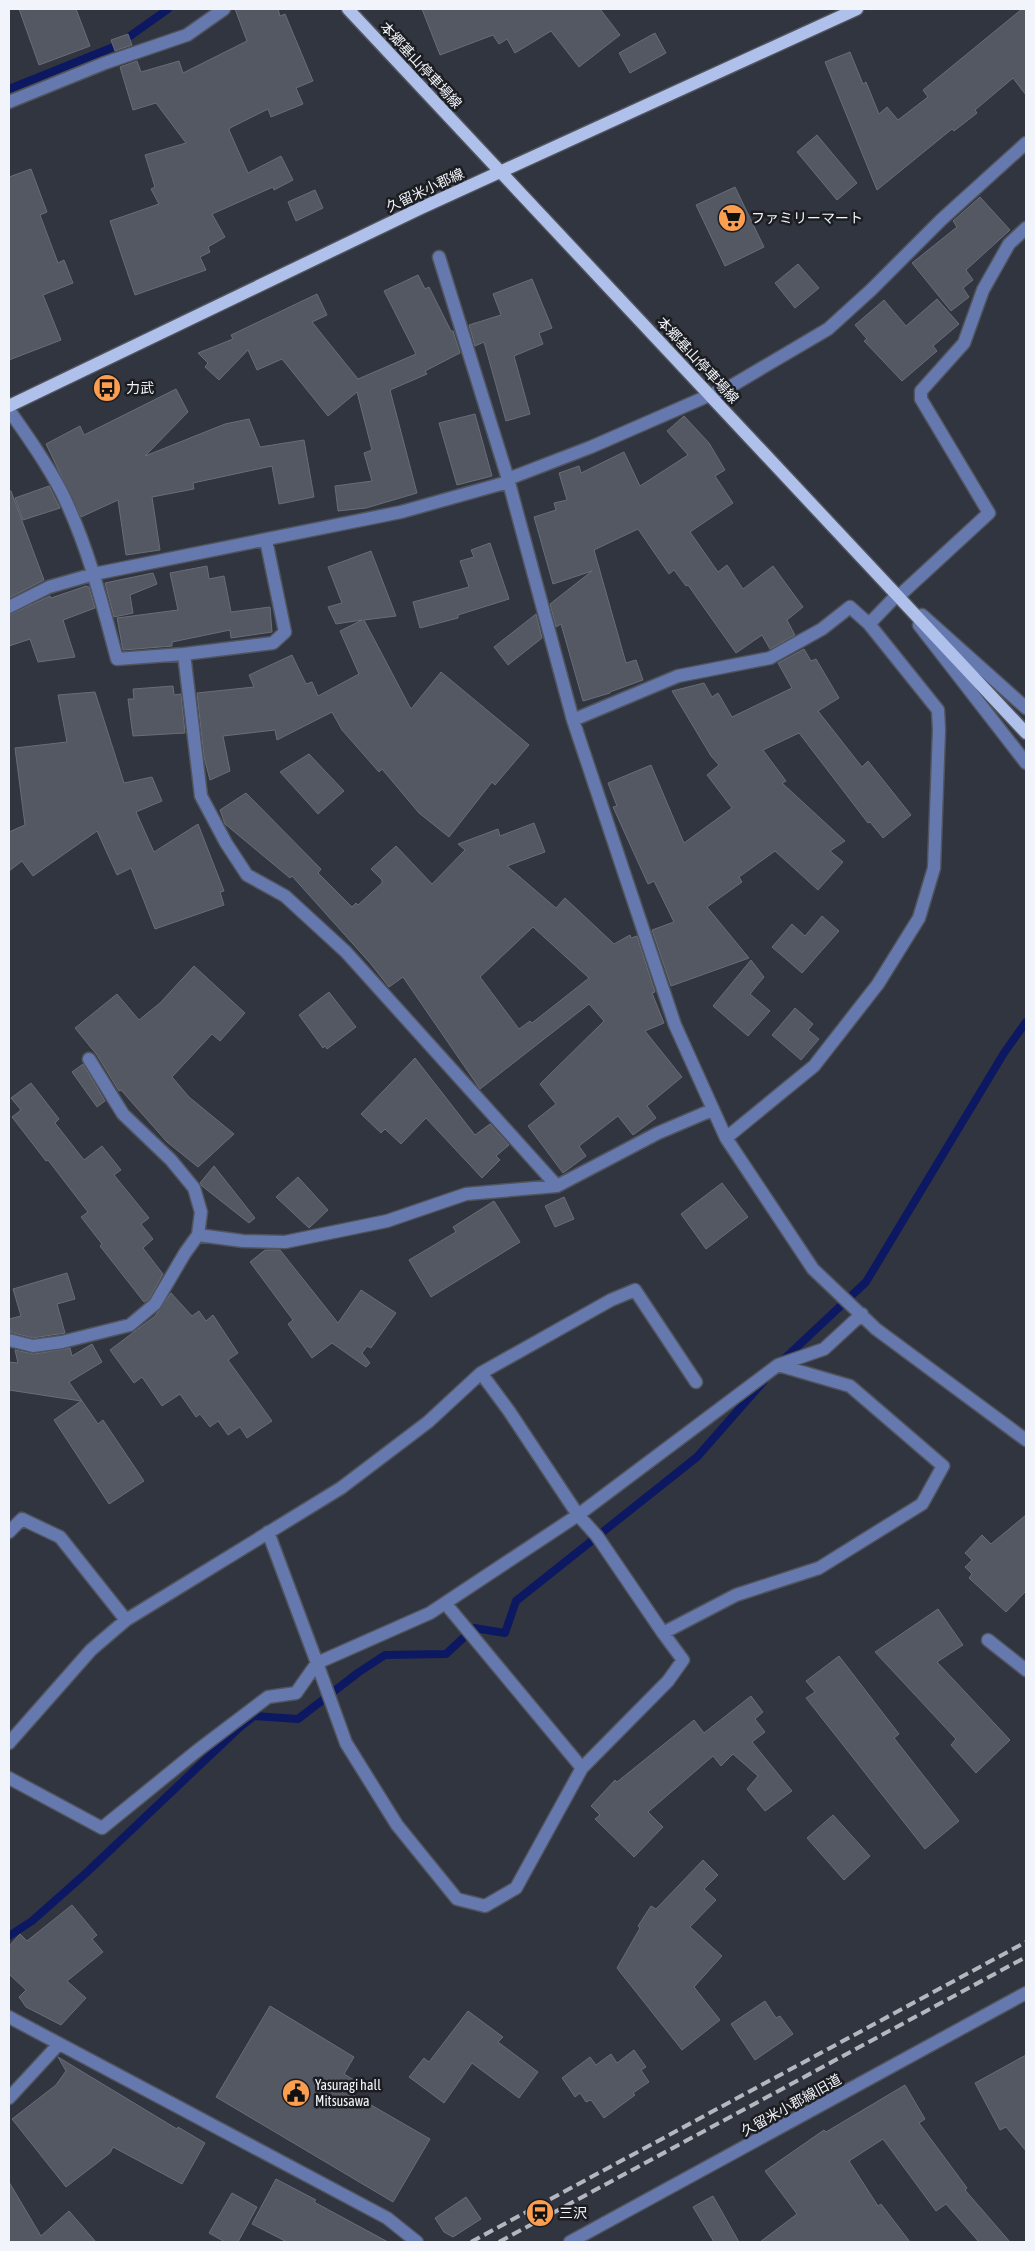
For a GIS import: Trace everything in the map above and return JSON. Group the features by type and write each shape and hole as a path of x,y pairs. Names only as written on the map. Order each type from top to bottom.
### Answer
{"main road":[{"name":"本郷基山停車場線","path":"348,9 1026,733"},
{"name":"久留米小郡線","path":"9,408 501,171 857,9"}],"street":[{"path":"9,102 106,63 186,35 224,9"},
{"path":"9,607 48,587 94,574 401,512 508,480 591,447 733,385 828,329 1026,143"},
{"path":"869,624 989,513 921,399 921,391 964,344 983,290 1009,244 1026,228"},
{"path":"439,257 508,480 573,720 675,1025 712,1110 726,1138 813,1269 876,1329 1026,1440"},
{"path":"9,408 42,458 62,494 94,574 117,660 273,643 285,632 266,540"},
{"path":"885,581 1026,763"},
{"path":"898,596 1026,708"},
{"path":"573,720 678,676 770,658 822,629 850,607 869,624 938,710 939,730 934,868 919,918 872,992 814,1066 726,1138"},
{"path":"184,654 201,796 226,843 247,875 285,896 346,952 557,1186"},
{"path":"9,1340 33,1346 43,1345 130,1325 155,1304 184,1253 198,1235 201,1212 194,1188 171,1160 123,1114 89,1059"},
{"path":"198,1235 242,1241 284,1242 387,1221 466,1194 557,1186 658,1133 712,1110"},
{"path":"9,1743 91,1650 126,1620 349,1482 428,1422 481,1373 611,1300 634,1290 696,1382"},
{"path":"9,1778 102,1828 198,1750 268,1697 296,1693 317,1663 430,1613 578,1516 715,1410 778,1365 824,1349 862,1314"},
{"path":"663,1633 736,1595 819,1568 922,1504 942,1466 850,1386 778,1365"},
{"path":"268,1532 346,1743 397,1825 457,1899 486,1906 516,1888 582,1768 668,1681 683,1660 597,1536 578,1516 509,1410 481,1373"},
{"path":"9,1532 22,1519 60,1537 126,1620"},
{"path":"444,1603 582,1768"},
{"path":"988,1640 1026,1670"},
{"name":"久留米小郡線旧道","path":"570,2242 1026,1993"},
{"path":"9,2018 387,2218 417,2242"},
{"path":"9,2098 58,2045"}],"building":[{"path":"19,9 76,9 90,46 39,65"},
{"path":"235,9 278,9 280,16 285,14 313,81 296,88 303,104 271,117 268,109 229,130 248,173 281,156 293,180 274,190 273,187 212,214 225,237 208,247 210,252 200,257 206,270 135,295 110,221 159,204 151,189 155,187 145,155 186,143 156,103 133,110 120,67 137,61 141,72 179,61 183,73 247,41"},
{"path":"422,9 600,9 620,35 579,67 551,31 515,53 507,39 499,44 493,35 440,55"},
{"path":"1022,9 1026,9 1026,95 1013,78 975,110 977,113 954,131 952,129 877,190 825,62 850,52 863,84 866,82 879,114 887,107 898,120 928,97 923,90"},
{"path":"655,33 666,53 630,73 619,53"},
{"path":"128,34 132,45 115,51 111,40"},
{"path":"817,135 857,183 837,200 797,152"},
{"path":"31,169 47,212 40,215 58,263 64,260 73,283 43,295 61,340 9,360 9,177"},
{"path":"735,187 764,247 725,266 696,205"},
{"path":"315,190 323,208 296,221 288,202"},
{"path":"980,197 1010,230 966,270 973,280 963,288 969,297 951,311 912,263 957,227 953,221"},
{"path":"798,264 819,288 795,308 775,283"},
{"path":"418,275 425,289 429,287 451,331 453,331 460,353 425,371 427,374 390,390 417,493 366,508 338,511 335,486 372,481 364,453 372,450 357,392 328,416 282,359 257,370 248,350 219,380 205,367 208,363 198,353 233,339 231,335 317,294 327,315 312,322 358,379 416,354 384,291"},
{"path":"532,279 552,328 539,333 543,344 514,356 530,414 506,421 484,342 475,346 469,325 501,315 493,294"},
{"path":"937,299 959,324 933,346 937,351 902,381 864,341 867,339 855,325 884,300 906,326"},
{"path":"176,389 188,412 145,456 225,424 249,419 260,447 304,440 314,497 279,504 272,466 193,483 194,489 152,497 160,550 126,555 118,500 81,517 46,444 80,426 84,435"},
{"path":"475,414 492,476 457,485 439,423"},
{"path":"684,416 709,443 725,470 715,476 733,503 690,532 718,572 727,565 743,589 773,566 803,607 787,620 795,635 770,649 762,635 736,653 688,585 686,586 674,570 669,574 638,529 594,550 626,663 636,660 643,680 583,701 561,624 556,627 550,604 592,571 553,584 534,517 556,510 554,503 567,500 559,473 579,466 581,473 624,452 640,486 688,455 667,431"},
{"path":"49,486 60,508 23,520 15,498"},
{"path":"9,491 11,491 44,580 9,598"},
{"path":"490,543 509,599 458,615 458,618 420,628 413,602 469,587 460,561 474,557 471,550"},
{"path":"371,551 396,616 364,620 411,709 441,672 529,745 495,785 492,782 449,837 419,813 382,769 379,772 342,730 332,712 277,740 275,730 223,736 230,771 210,780 204,757 197,693 254,687 249,675 292,655 306,684 312,682 318,696 359,674 340,631 362,620 336,624 328,607 342,603 328,567"},
{"path":"207,566 209,579 224,576 231,612 270,607 272,632 231,638 230,630 172,642 172,646 123,650 117,618 178,610 170,573"},
{"path":"153,573 157,584 130,595 133,613 114,617 105,583"},
{"path":"86,586 89,587 95,608 63,620 75,657 38,662 30,639 9,646 9,615 50,596 51,598"},
{"path":"536,614 542,638 508,665 494,647"},
{"path":"804,649 811,661 816,659 839,698 818,711 862,767 868,761 911,815 883,838 870,822 868,823 799,733 763,750 786,781 782,783 845,841 830,851 843,862 818,890 775,851 739,877 742,882 707,907 749,958 671,986 652,930 674,922 654,881 648,884 613,807 617,806 608,783 651,765 684,843 732,808 707,775 719,765 711,756 672,691 704,683 712,697 718,693 732,717 792,688 778,663"},
{"path":"173,686 174,695 181,694 185,733 133,736 128,699 134,699 133,689"},
{"path":"95,692 124,783 152,777 162,801 136,812 154,852 198,824 224,891 220,892 224,905 155,929 131,868 117,875 97,831 33,876 22,861 9,871 9,832 25,825 15,748 67,742 58,695"},
{"path":"309,754 344,791 318,814 280,772"},
{"path":"246,793 321,869 318,873 352,907 356,903 358,905 382,883 382,880 371,869 396,846 432,884 465,850 458,844 498,829 500,836 534,823 545,852 507,866 556,908 565,898 614,944 630,935 631,938 637,936 655,992 652,993 664,1023 645,1031 682,1077 647,1106 656,1118 633,1135 618,1116 579,1146 586,1156 563,1173 528,1126 556,1104 540,1084 604,1021 589,1004 480,1089 403,977 389,987 292,876 290,878 225,824 220,810","holes":["533,927 589,978 532,1023 530,1021 519,1029 480,977"]},
{"path":"822,916 839,931 802,973 772,947 792,924 805,936"},
{"path":"751,960 764,977 750,994 770,1011 748,1036 713,1006"},
{"path":"194,966 245,1013 220,1041 212,1034 172,1077 189,1097 234,1134 198,1167 167,1142 121,1090 119,1091 97,1055 75,1028 117,994 139,1020 160,1003"},
{"path":"329,992 356,1027 327,1049 325,1046 323,1048 299,1015"},
{"path":"795,1008 813,1024 808,1030 819,1039 801,1060 772,1035"},
{"path":"415,1058 475,1135 490,1124 509,1145 496,1156 500,1160 482,1178 426,1118 401,1144 385,1129 381,1133 361,1114"},
{"path":"83,1064 105,1101 97,1107 72,1072"},
{"path":"31,1083 59,1119 55,1123 84,1160 102,1146 121,1170 114,1175 149,1218 141,1224 153,1239 143,1248 163,1274 149,1299 144,1302 100,1246 102,1244 81,1217 88,1212 12,1117 21,1110 11,1098"},
{"path":"214,1166 255,1218 249,1223 200,1183"},
{"path":"298,1177 328,1210 309,1228 276,1197"},
{"path":"722,1183 748,1217 706,1249 681,1214"},
{"path":"564,1197 574,1219 555,1227 545,1206"},
{"path":"494,1201 520,1242 431,1297 409,1260 456,1232 453,1227"},
{"path":"265,1250 280,1250 338,1323 361,1290 396,1313 371,1348 367,1346 362,1353 370,1363 366,1367 332,1343 312,1358 288,1324 293,1320 250,1262"},
{"path":"67,1273 75,1299 57,1304 65,1333 33,1338 10,1332 9,1319 21,1316 13,1289"},
{"path":"171,1293 192,1316 199,1311 206,1321 213,1315 238,1353 228,1360 272,1421 247,1438 240,1427 228,1435 218,1421 210,1427 200,1414 196,1417 180,1394 162,1406 142,1377 134,1383 110,1350 155,1316"},
{"path":"92,1344 102,1362 69,1382 98,1424 103,1420 144,1481 109,1504 54,1420 81,1401 9,1390 9,1362 18,1363 15,1350 34,1354 70,1348 72,1356"},
{"path":"1026,1515 1026,1591 1006,1612 969,1578 972,1574 965,1567 972,1560 965,1553 982,1535 991,1544"},
{"path":"938,1609 963,1645 937,1662 1010,1740 976,1773 951,1745 956,1739 875,1652"},
{"path":"839,1656 899,1734 894,1738 959,1821 925,1849 806,1698 815,1692 806,1681"},
{"path":"751,1696 763,1712 755,1719 765,1732 752,1742 792,1791 765,1811 747,1789 758,1776 733,1754 721,1766 713,1756 648,1812 663,1827 634,1857 595,1819 600,1815 591,1806 615,1780 617,1782 694,1720 704,1733"},
{"path":"833,1815 870,1856 844,1880 807,1838"},
{"path":"703,1860 718,1875 704,1889 716,1900 690,1927 722,1956 694,1987 720,2020 682,2050 617,1968 640,1928 638,1926 651,1906 656,1909"},
{"path":"72,1905 97,1935 92,1939 103,1952 67,1981 86,1998 61,2025 26,2007 19,1997 26,1990 9,1974 9,1946 20,1934 27,1941"},
{"path":"765,2001 776,2018 780,2016 793,2034 755,2060 731,2024"},
{"path":"270,2006 354,2057 344,2074 359,2083 352,2094 430,2139 393,2202 216,2097"},
{"path":"468,2011 503,2037 498,2042 538,2072 519,2098 472,2063 444,2103 409,2077 424,2058 429,2062"},
{"path":"634,2050 646,2067 641,2070 649,2082 604,2118 591,2100 586,2102 580,2093 575,2097 562,2078 590,2057 596,2065 611,2054 617,2063"},
{"path":"1026,2055 1026,2151 1006,2127 1000,2130 975,2083"},
{"path":"58,2057 177,2129 178,2127 205,2143 182,2184 113,2147 110,2153 66,2187 12,2119 56,2085 66,2071"},
{"path":"905,2085 925,2119 919,2123 967,2188 965,2190 1010,2242 979,2242 946,2204 936,2211 883,2139 849,2161 878,2206 881,2204 910,2242 760,2242 797,2214 765,2171 824,2130 826,2132"},
{"path":"276,2179 388,2242 287,2242 252,2224"},
{"path":"9,2182 41,2236 69,2211 96,2242 9,2242"},
{"path":"232,2193 257,2207 238,2242 225,2242 209,2233"},
{"path":"713,2196 739,2242 714,2242 693,2207"},
{"path":"466,2197 481,2219 453,2237 444,2232 435,2218"}],"waterway":[{"path":"9,89 116,46 168,9"},
{"path":"781,1362 866,1282 1004,1053 1026,1022"},
{"path":"9,1936 32,1921 85,1874 240,1727 254,1716 298,1719 359,1672 385,1655 446,1654 474,1628 505,1633 516,1601 697,1457 764,1381"}],"railway":[{"path":"471,2242 1026,1942"},
{"path":"499,2242 1026,1957"}],"place":[{"name":"ファミリーマート","path":"732,218"},
{"name":"力武","path":"107,388"},
{"name":"Yasuragi hall Mitsusawa","path":"296,2093"},
{"name":"三沢","path":"540,2213"}]}
